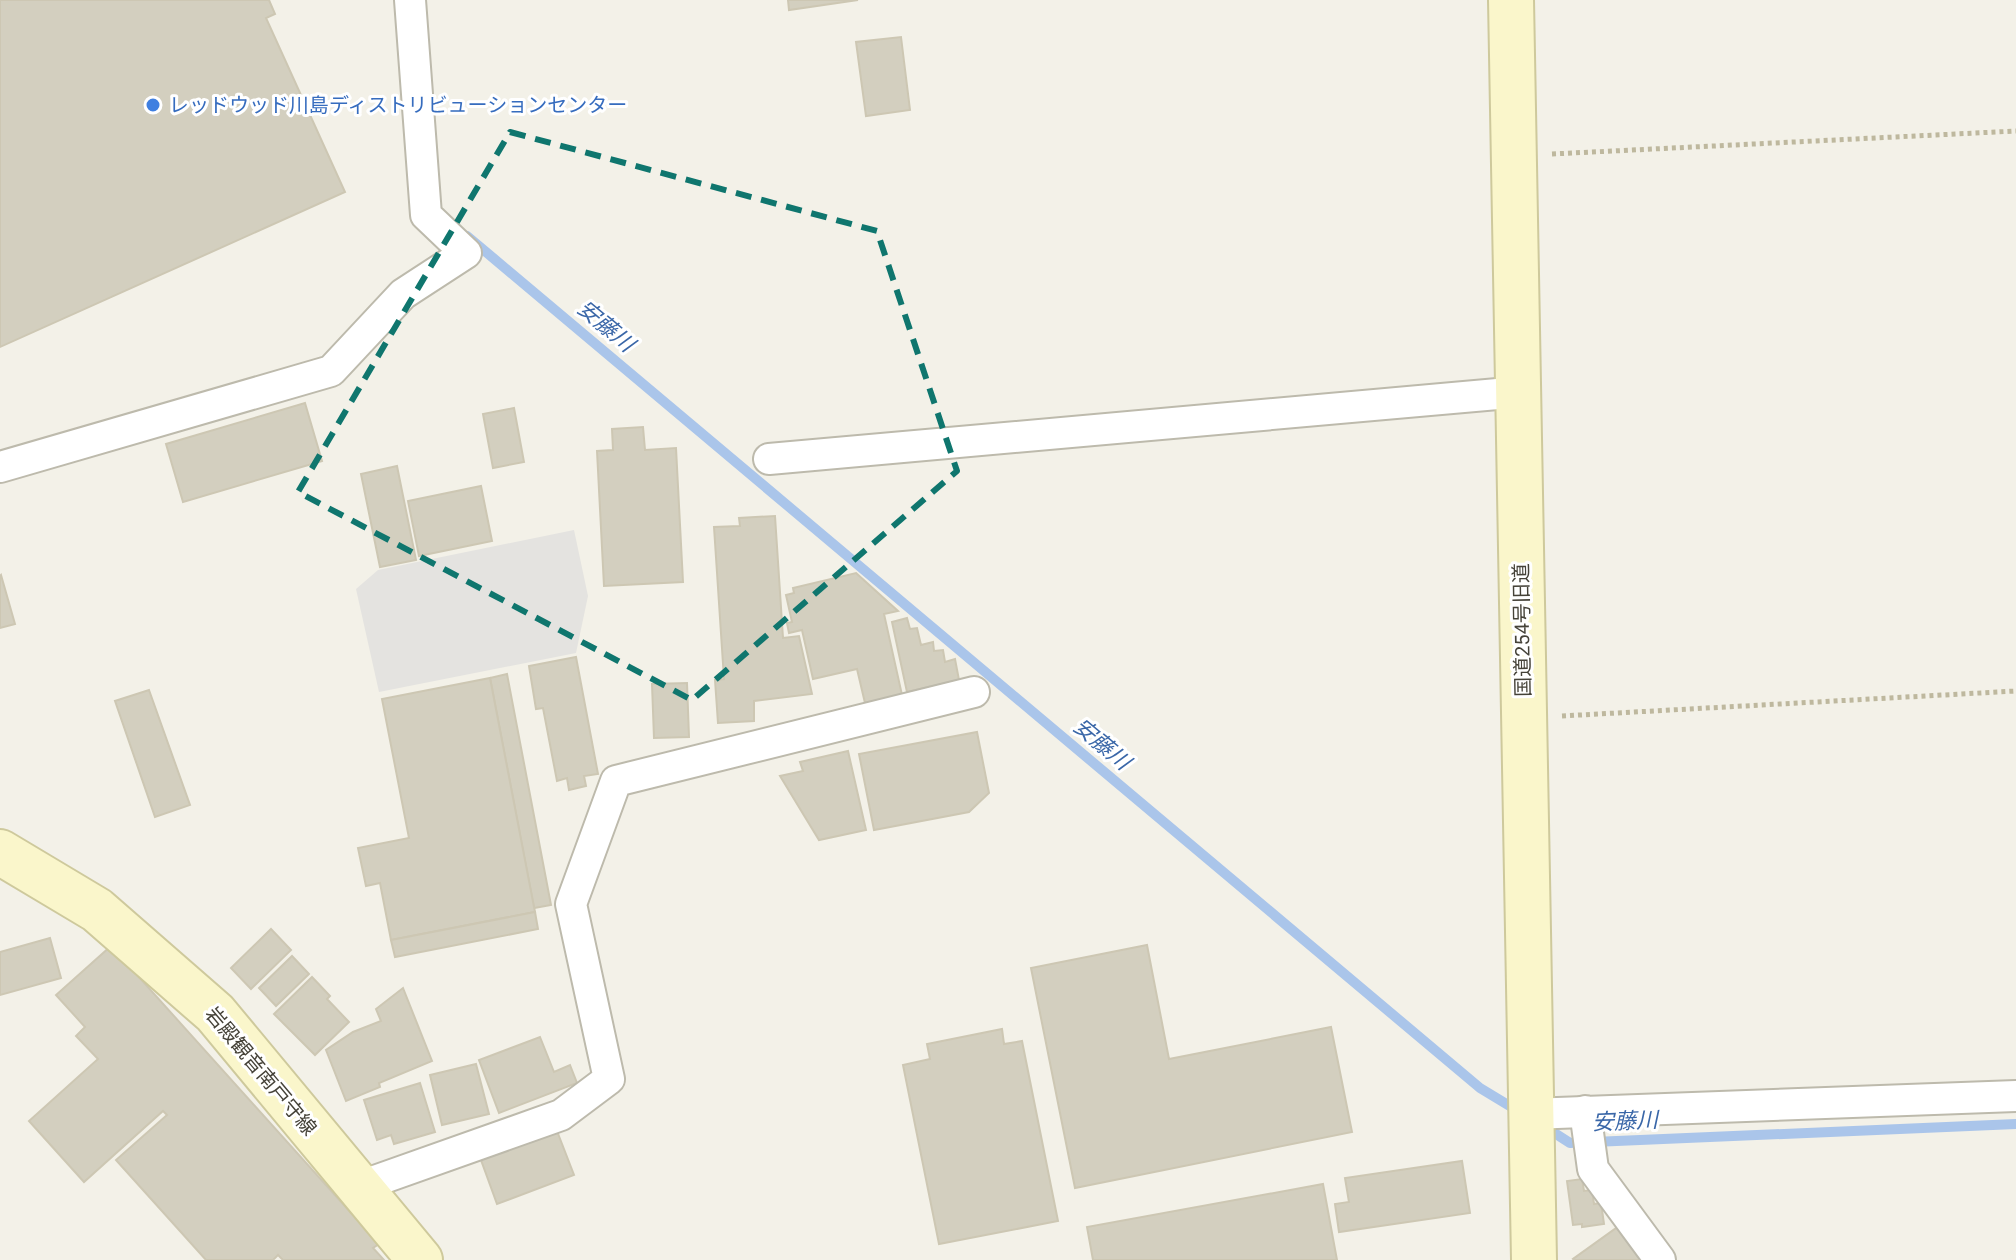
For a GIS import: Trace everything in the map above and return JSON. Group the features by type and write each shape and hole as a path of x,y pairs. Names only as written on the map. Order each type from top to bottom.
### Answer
{"street":[{"path":"0,467 331,371 403,294 466,253 426,215 410,0"},
{"name":"国道254号旧道","path":"1511,0 1534,1260"},
{"path":"769,459 1520,392"},
{"path":"358,1187 561,1115 609,1079 571,904 616,781 974,692"},
{"name":"岩殿観音南戸守線","path":"0,852 97,910 215,1013 420,1260"},
{"path":"1530,1114 2016,1096"},
{"path":"1585,1111 1593,1169 1660,1260"}],"path":[{"path":"1515,156 2016,131"},
{"path":"1523,718 2016,691"}],"highlighted area":[{"path":"510,132 877,231 957,471 692,700 298,492"}],"shaded area":[{"path":"574,530 588,596 576,653 379,692 356,589 378,570"}],"building":[{"name":"レッドウッド川島ディストリビューションセンター","path":"0,0 269,0 275,14 266,18 345,192 0,347"},
{"path":"788,0 858,0 789,10"},
{"path":"901,37 910,110 866,116 856,42"},
{"path":"305,403 322,461 183,502 166,444"},
{"path":"514,408 524,462 493,468 483,414"},
{"path":"643,427 645,450 676,448 683,582 604,586 597,451 613,450 612,429"},
{"path":"397,466 416,560 380,567 361,474"},
{"path":"481,486 492,541 419,556 408,501"},
{"path":"775,516 783,638 799,636 812,694 754,701 754,721 718,723 715,680 724,679 714,527 740,526 739,518"},
{"path":"856,573 898,611 884,614 902,695 865,703 857,669 813,679 802,630 789,633 787,623 792,622 786,595 794,593 793,588"},
{"path":"0,576 15,624 0,628"},
{"path":"907,618 910,629 917,628 921,645 933,642 934,651 943,650 945,662 955,659 959,680 907,692 892,622"},
{"path":"576,657 598,774 584,776 586,786 569,790 567,778 557,781 543,708 536,709 529,666"},
{"path":"507,674 551,905 534,908 490,678"},
{"path":"490,678 535,912 391,940 380,883 366,886 358,848 409,838 382,699"},
{"path":"687,683 689,737 654,738 652,684"},
{"path":"149,690 190,805 155,817 115,701"},
{"path":"977,732 989,793 969,812 874,830 859,754"},
{"path":"848,751 866,830 819,840 780,776 803,771 800,762"},
{"path":"535,912 538,929 395,957 391,940"},
{"path":"271,929 291,950 251,989 231,968"},
{"path":"50,938 61,978 0,995 0,952"},
{"path":"1147,945 1169,1059 1331,1027 1352,1132 1075,1188 1031,968"},
{"path":"111,946 379,1244 373,1248 384,1260 283,1260 278,1255 273,1260 206,1260 116,1160 167,1115 163,1111 84,1182 29,1121 98,1059 76,1036 85,1027 56,995"},
{"path":"292,956 309,974 276,1006 259,988"},
{"path":"312,977 349,1022 315,1055 274,1014"},
{"path":"403,988 432,1061 379,1083 380,1087 346,1101 326,1050 353,1032 381,1021 376,1009"},
{"path":"1002,1029 1004,1044 1022,1041 1058,1221 939,1244 903,1065 930,1059 927,1044"},
{"path":"540,1037 554,1072 570,1065 577,1083 499,1113 479,1060"},
{"path":"476,1064 489,1114 442,1125 430,1075"},
{"path":"420,1083 435,1132 394,1144 391,1135 377,1140 364,1100"},
{"path":"557,1131 574,1175 497,1204 481,1160"},
{"path":"1462,1161 1470,1213 1339,1232 1335,1204 1349,1202 1345,1178"},
{"path":"1582,1179 1584,1191 1592,1190 1594,1204 1601,1203 1604,1224 1573,1225 1567,1181"},
{"path":"1323,1184 1337,1260 1093,1260 1087,1227"},
{"path":"1619,1226 1644,1260 1573,1259"}],"waterway":[{"name":"安藤川","path":"467,236 1480,1088 1518,1111"},
{"name":"安藤川","path":"1542,1125 1570,1143 2016,1124"}],"place":[{"name":"レッドウッド川島ディストリビューションセンター","path":"153,105"}]}
